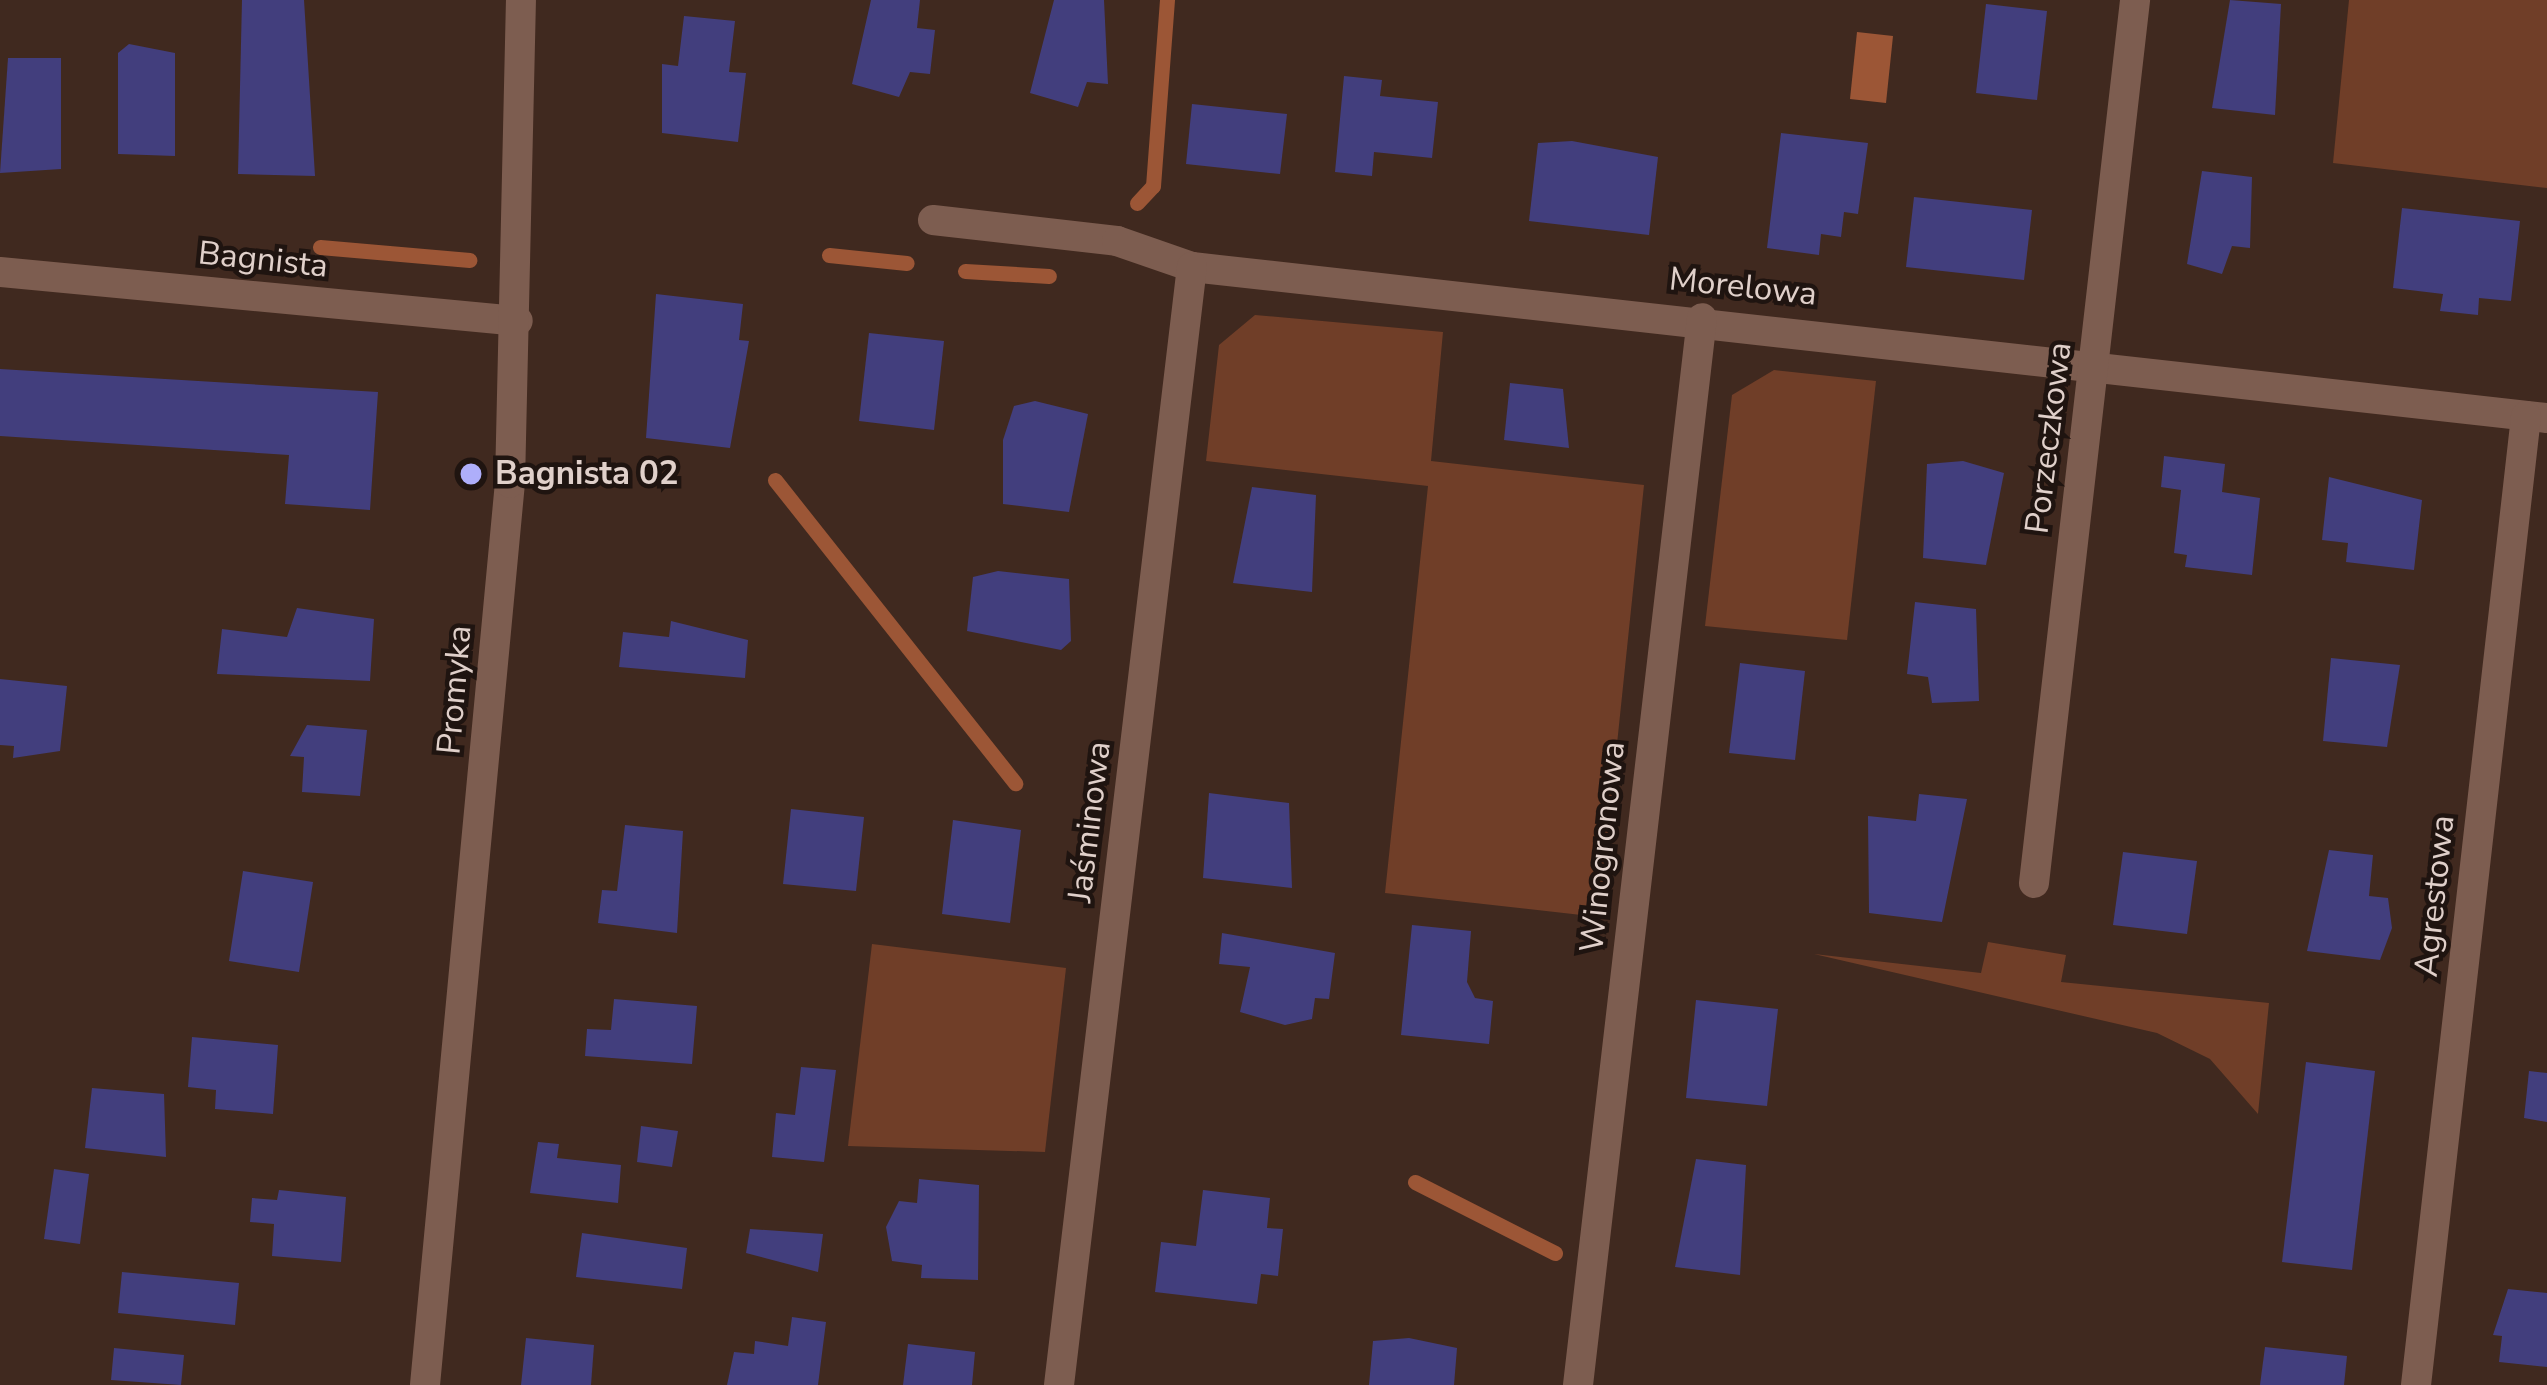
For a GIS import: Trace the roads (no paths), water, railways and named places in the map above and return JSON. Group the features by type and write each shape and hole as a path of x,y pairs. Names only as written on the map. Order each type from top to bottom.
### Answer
{"street":[{"name":"Promyka","path":"425,1385 518,321 521,0"},
{"name":"Porzeczkowa","path":"2034,884 2134,0"},
{"name":"Morelowa","path":"933,220 1117,241 1192,267 1702,318 2536,417"},
{"name":"Jaśminowa","path":"1059,1385 1192,267"},
{"name":"Bagnista","path":"0,272 518,321"},
{"name":"Winogronowa","path":"1578,1385 1702,318"},
{"name":"Agrestowa","path":"2416,1385 2536,417"}],"waterway":[{"path":"1137,203 1153,186 1167,0"},
{"path":"320,247 469,260"},
{"path":"829,255 907,263"},
{"path":"965,271 1049,276"},
{"path":"775,480 1015,783"},
{"path":"1415,1182 1555,1253"}],"place":[{"name":"Bagnista 02","path":"471,474"}]}
